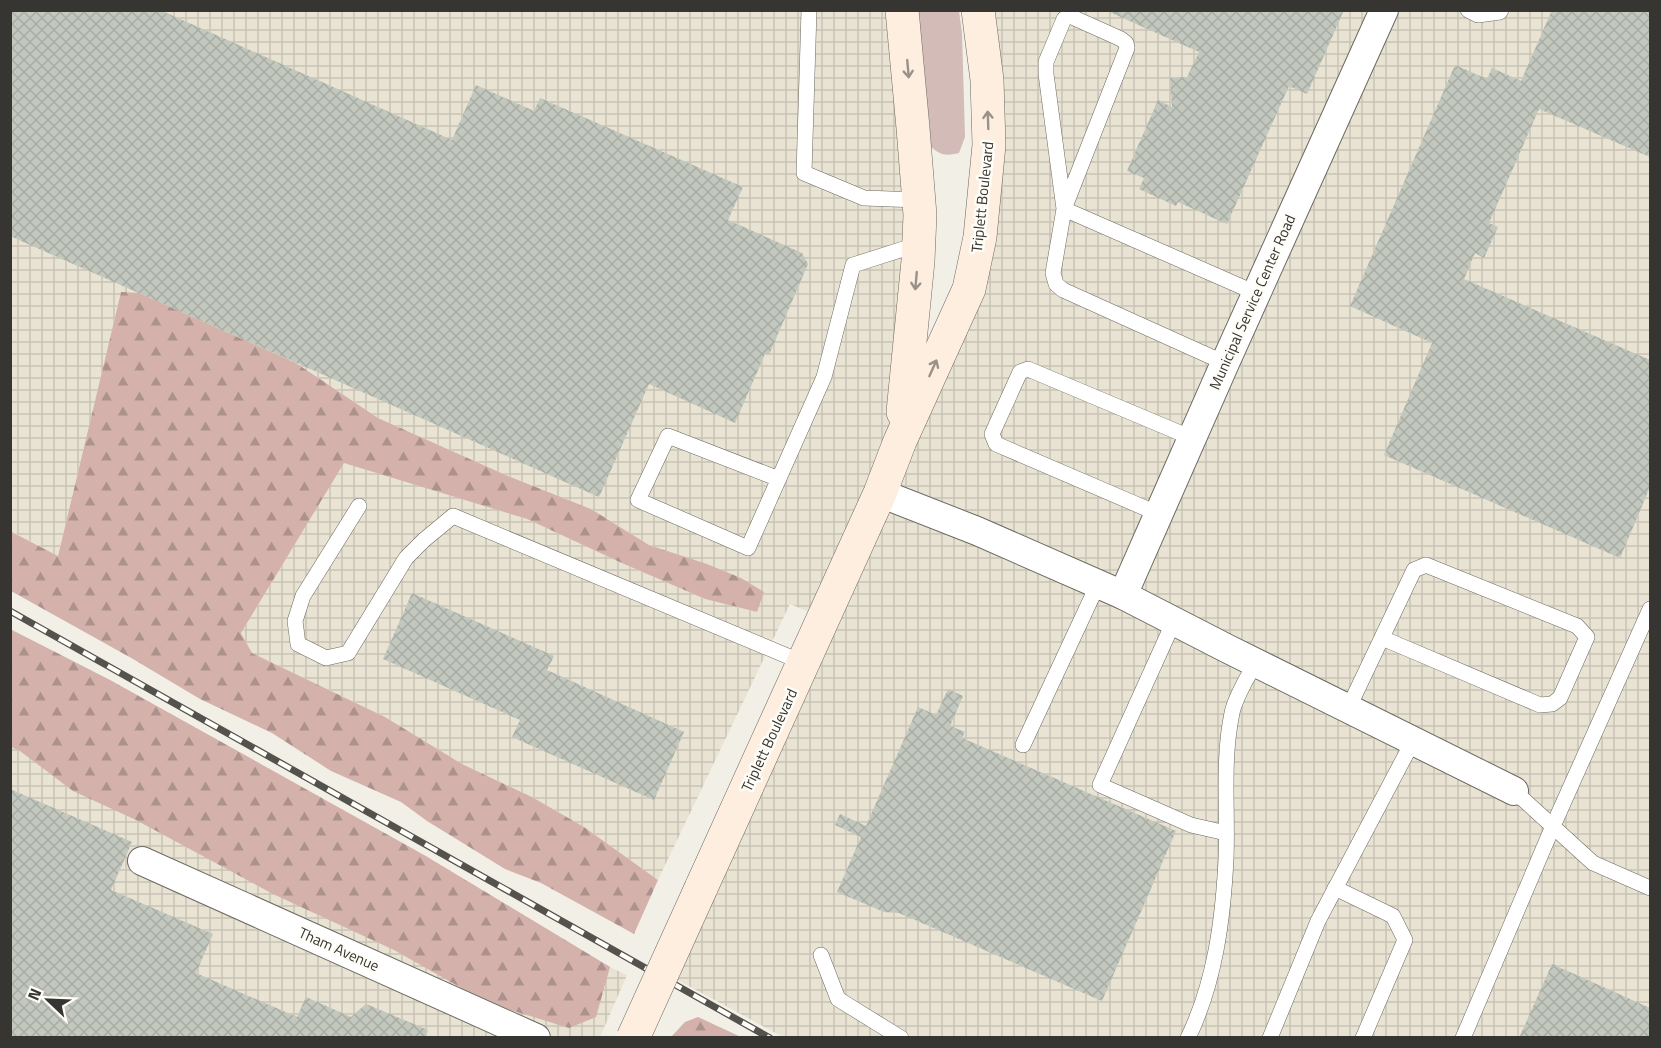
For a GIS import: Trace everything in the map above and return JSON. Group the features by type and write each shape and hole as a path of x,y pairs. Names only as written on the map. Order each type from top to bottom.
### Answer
{"main road":[{"name":"Triplett Boulevard","path":"900,441 919,244 914,128 902,10"},
{"name":"Triplett Boulevard","path":"633,1038 804,663 969,289 980,237 989,145 987,81 978,10"}],"street":[{"name":"Municipal Service Center Road","path":"1111,589 1159,514 1384,10"},
{"path":"880,493 977,531 1111,589 1514,791"},
{"name":"Tham Avenue","path":"142,861 536,1038"}],"lane":[{"path":"809,10 804,174 864,198 918,200"},
{"path":"1468,10 1478,15 1501,10"},
{"path":"1064,209 1046,62 1064,19 1068,16 1121,39 1126,43 1127,48 1064,209 1053,273 1056,284 1063,290 1225,363"},
{"path":"1064,209 1256,293"},
{"path":"779,479 668,436 638,500 748,548 825,377 853,265 919,244"},
{"path":"1159,514 996,444 992,434 1020,372 1028,369 1192,438"},
{"path":"359,506 303,596 295,621 298,644 326,658 348,653 406,558 453,516 804,663"},
{"path":"1348,709 1414,570 1426,566 1577,626 1587,637 1560,698 1552,704 1540,705 1382,638"},
{"path":"1023,745 1111,589"},
{"path":"1463,1038 1553,826 1650,609"},
{"path":"1174,621 1100,785 1191,825 1226,833"},
{"path":"1188,1038 1211,978 1222,914 1226,859 1227,749 1232,710 1255,663"},
{"path":"1270,1038 1318,921 1413,741"},
{"path":"1514,791 1593,863 1650,888"},
{"path":"1335,888 1393,916 1405,940 1363,1038"},
{"path":"821,955 838,999 901,1038"}],"shaded area":[{"path":"10,11 902,11 913,128 900,438 969,289 978,11 1650,11 1650,1037 783,1037 663,972 823,618 790,604 658,880 584,827 532,797 462,764 385,717 252,653 241,633 344,462 527,519 705,599 757,612 741,578 649,545 591,509 508,476 378,418 296,363 121,292 58,556 11,531"},
{"path":"916,11 959,11 962,33 965,137 959,153 941,154 927,143"},
{"path":"10,629 110,680 424,855 627,975 600,1037 11,1037"}],"green space":[{"path":"121,292 139,293 296,363 378,418 508,476 591,509 649,545 707,564 741,578 764,592 757,612 705,599 527,519 344,463 241,633 252,653 385,717 462,764 532,797 584,827 658,880 634,934 541,883 505,869 427,821 401,802 331,771 272,733 200,699 11,591 10,531 58,556"},
{"path":"10,629 110,680 424,855 610,967 596,1017 569,1028 488,1003 394,950 273,894 136,820 73,791 20,751 11,747"},
{"path":"698,1017 741,1037 671,1037 685,1022"}],"building":[{"path":"10,10 160,10 452,140 476,85 534,111 540,98 743,187 728,220 802,253 808,264 769,355 765,354 735,423 649,384 599,497 10,236"},
{"path":"1105,10 1344,10 1307,94 1289,86 1227,224 1178,202 1176,206 1139,189 1144,178 1127,171 1158,100 1172,107 1170,78 1187,77 1199,52"},
{"path":"1552,10 1650,10 1650,157 1539,109 1489,223 1498,227 1484,258 1475,253 1464,279 1650,360 1650,487 1620,558 1384,455 1432,343 1350,306 1455,65 1487,79 1492,68 1521,81"},
{"path":"412,593 554,656 547,670 684,732 654,800 512,737 520,720 383,659"},
{"path":"948,689 963,696 950,726 965,732 962,738 1176,831 1102,1001 899,913 884,912 837,892 861,837 835,825 840,814 866,826 918,707 936,715"},
{"path":"10,789 132,842 111,890 213,934 196,973 297,1017 306,997 351,1017 366,1004 428,1030 425,1038 10,1038"},
{"path":"1552,964 1650,1008 1650,1038 1519,1038"}],"railway":[{"path":"10,611 770,1038"}]}
